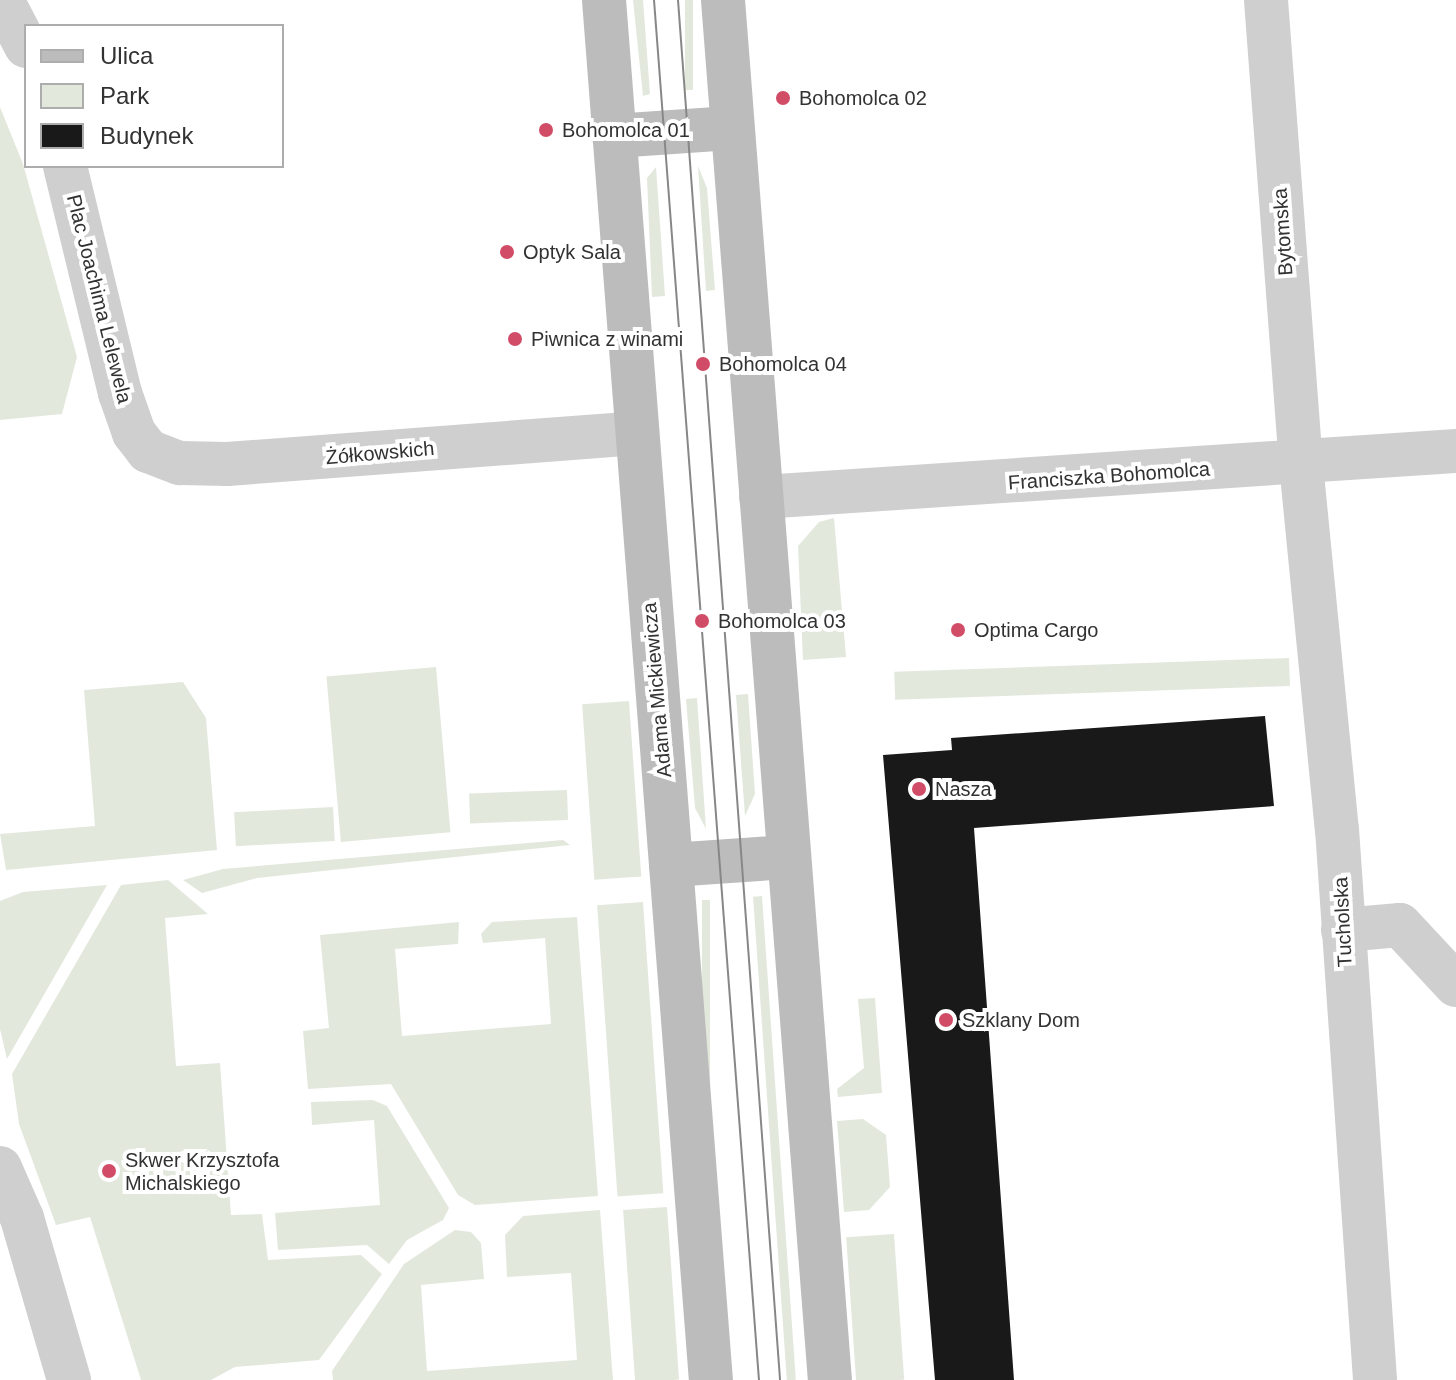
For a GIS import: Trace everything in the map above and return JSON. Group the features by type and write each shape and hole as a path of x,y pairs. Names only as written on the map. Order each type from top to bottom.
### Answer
{"street":[{"path":"2,0 24,42"},
{"name":"Adama Mickiewicza","path":"604,0 711,1380"},
{"path":"723,0 830,1380"},
{"name":"Bytomska","path":"1266,0 1301,464"},
{"path":"614,136 731,128"},
{"name":"Plac Joachima Lelewela","path":"66,168 134,433"},
{"name":"Żółkowskich","path":"134,433 148,451 180,463 227,464 637,433"},
{"name":"Franciszka Bohomolca","path":"761,497 1301,464 1456,451"},
{"name":"Tucholska","path":"1301,464 1343,930 1375,1380"},
{"path":"671,865 789,857"},
{"path":"1343,930 1400,925 1456,985"},
{"path":"0,1168 22,1218 69,1380"}],"green space":[{"path":"633,0 643,0 650,94 643,96"},
{"path":"685,0 693,0 693,90 685,90"},
{"path":"0,107 23,164 77,357 62,414 0,420"},
{"path":"698,166 707,188 715,290 706,291"},
{"path":"656,167 665,296 652,297 647,178"},
{"path":"834,518 846,657 803,660 798,546 819,522"},
{"path":"1289,658 1290,686 895,700 894,672"},
{"path":"436,667 450,832 341,842 326,677"},
{"path":"183,682 206,718 217,850 6,870 0,834 95,826 84,690"},
{"path":"748,694 755,794 745,816 736,695"},
{"path":"697,698 706,829 695,808 686,699"},
{"path":"629,701 641,877 594,880 582,704"},
{"path":"567,790 568,820 470,823 469,793"},
{"path":"333,807 335,841 236,846 234,812"},
{"path":"563,840 570,845 257,878 202,893 183,880 223,869"},
{"name":"Skwer Krzysztofa Michalskiego","path":"168,880 208,914 165,918 176,1066 220,1063 231,1215 262,1214 268,1260 361,1255 382,1274 319,1360 235,1367 211,1380 141,1380 90,1217 56,1225 19,1124 12,1074 121,885"},
{"path":"107,885 7,1059 0,1029 0,901 23,892"},
{"path":"762,896 796,1380 787,1380 753,897"},
{"path":"702,900 710,900 710,1380 702,1380"},
{"path":"643,902 663,1193 617,1196 597,905"},
{"path":"577,917 598,1196 475,1205 458,1195 391,1084 308,1089 303,1031 329,1028 320,935 459,922 458,944 395,949 402,1036 551,1024 545,938 483,943 481,934 492,922"},
{"path":"875,998 882,1093 838,1097 837,1089 864,1068 858,999"},
{"path":"373,1100 387,1106 449,1208 443,1220 407,1240 389,1264 367,1245 278,1250 275,1213 380,1205 374,1120 312,1125 311,1102"},
{"path":"863,1119 886,1135 890,1187 869,1210 844,1212 837,1121"},
{"path":"667,1207 679,1380 635,1380 623,1210"},
{"path":"600,1210 613,1380 333,1380 332,1371 404,1264 455,1230 471,1232 481,1243 484,1279 421,1285 427,1371 577,1360 571,1273 507,1277 505,1235 523,1216"},
{"path":"894,1234 904,1380 856,1380 846,1237"}],"building":[{"name":"Szklany Dom","path":"1265,716 1274,806 974,828 1014,1380 935,1380 883,755 952,750 951,738"}],"tram line":[{"path":"654,0 759,1380"},
{"path":"678,0 780,1380"}],"place":[{"name":"Bohomolca 02","path":"783,98"},
{"name":"Bohomolca 01","path":"546,130"},
{"name":"Optyk Sala","path":"507,252"},
{"name":"Piwnica z winami","path":"515,339"},
{"name":"Bohomolca 04","path":"703,364"},
{"name":"Bohomolca 03","path":"702,621"},
{"name":"Optima Cargo","path":"958,630"},
{"name":"Nasza","path":"919,789"},
{"name":"Szklany Dom","path":"946,1020"},
{"name":"Skwer Krzysztofa Michalskiego","path":"109,1171"}]}
